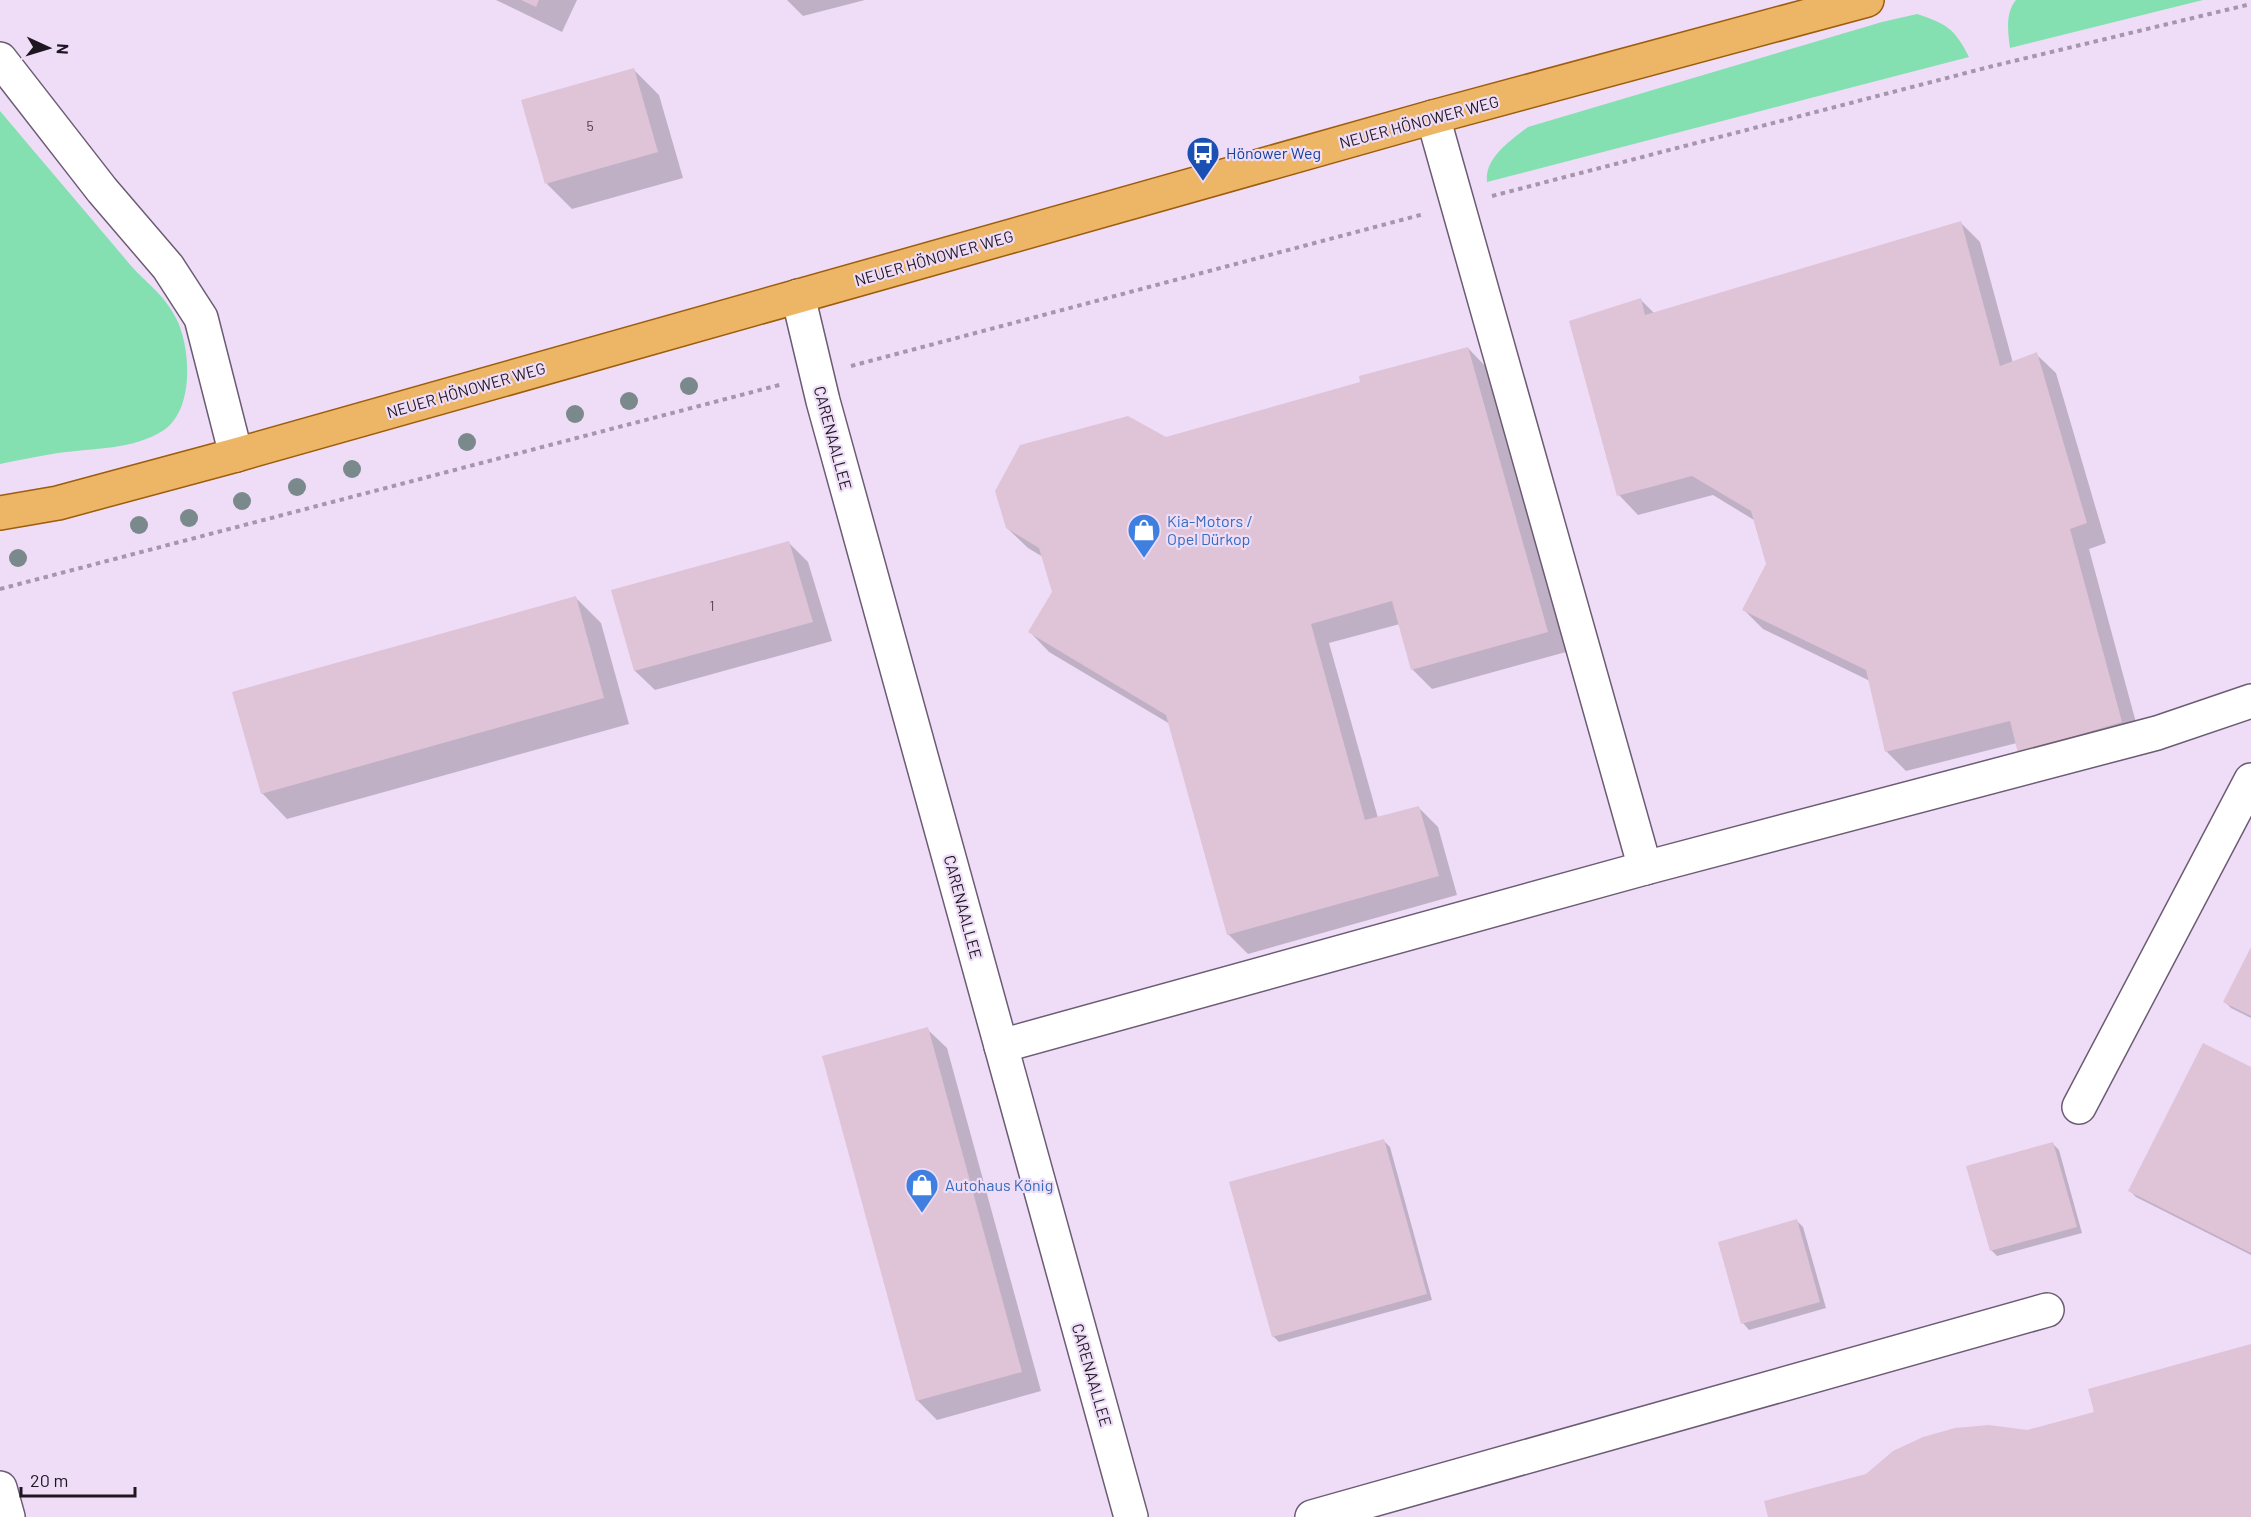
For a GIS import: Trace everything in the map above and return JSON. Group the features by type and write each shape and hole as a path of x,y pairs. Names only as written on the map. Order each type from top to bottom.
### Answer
{"main road":[{"name":"NEUER HÖNOWER WEG","path":"0,513 58,503 1433,117 1867,0"}],"street":[{"path":"0,59 102,190 168,267 201,318 236,454"},
{"path":"1433,117 1645,868"},
{"name":"CARENAALLEE","path":"798,296 816,375 1131,1517"},
{"path":"1001,1046 1645,868 2157,733 2251,701"},
{"path":"2079,1107 2251,780"},
{"path":"1312,1517 2047,1310"},
{"path":"0,1488 8,1517"}],"path":[{"path":"0,589 1457,204 1993,66 2251,4"}],"green space":[{"path":"2016,0 2203,0 2010,48 2009,17"},
{"path":"1917,14 1949,29 1969,57 1487,182 1487,173 1494,157 1528,127 1882,22"},
{"path":"0,111 127,261 160,295 177,320 182,332 187,362 185,394 174,421 152,437 127,445 58,453 0,464"}],"building":[{"path":"521,0 539,0 536,7"},
{"path":"634,68 658,152 545,184 521,100"},
{"path":"1961,221 2000,366 2037,352 2087,523 2070,529 2122,722 2018,753 2010,721 1885,752 1866,670 1742,610 1766,564 1751,511 1692,476 1617,496 1569,321 1641,298 1645,315"},
{"path":"1468,347 1548,632 1411,670 1392,601 1311,624 1365,820 1419,806 1439,876 1227,935 1166,715 1028,632 1052,592 1039,548 1006,528 995,491 1020,445 1128,416 1166,437 1360,382 1359,376"},
{"path":"789,541 813,622 634,671 611,590"},
{"path":"576,596 604,698 261,794 232,692"},
{"path":"2251,947 2251,1016 2223,1002"},
{"name":"Autohaus König","path":"928,1027 1022,1372 916,1401 822,1056"},
{"path":"2203,1043 2251,1067 2251,1253 2128,1191"},
{"path":"1384,1139 1427,1294 1272,1337 1229,1182"},
{"path":"2053,1142 2077,1227 1990,1251 1966,1166"},
{"path":"1797,1219 1820,1302 1741,1324 1718,1242"},
{"path":"2251,1344 2251,1517 1768,1517 1764,1501 1866,1474 1893,1451 1923,1437 1955,1428 1989,1425 2027,1430 2094,1412 2088,1389"}],"place":[{"name":"Hönower Weg","path":"1203,182"},
{"name":"Kia-Motors / Opel Dürkop","path":"1144,559"},
{"name":"Autohaus König","path":"922,1214"}]}
